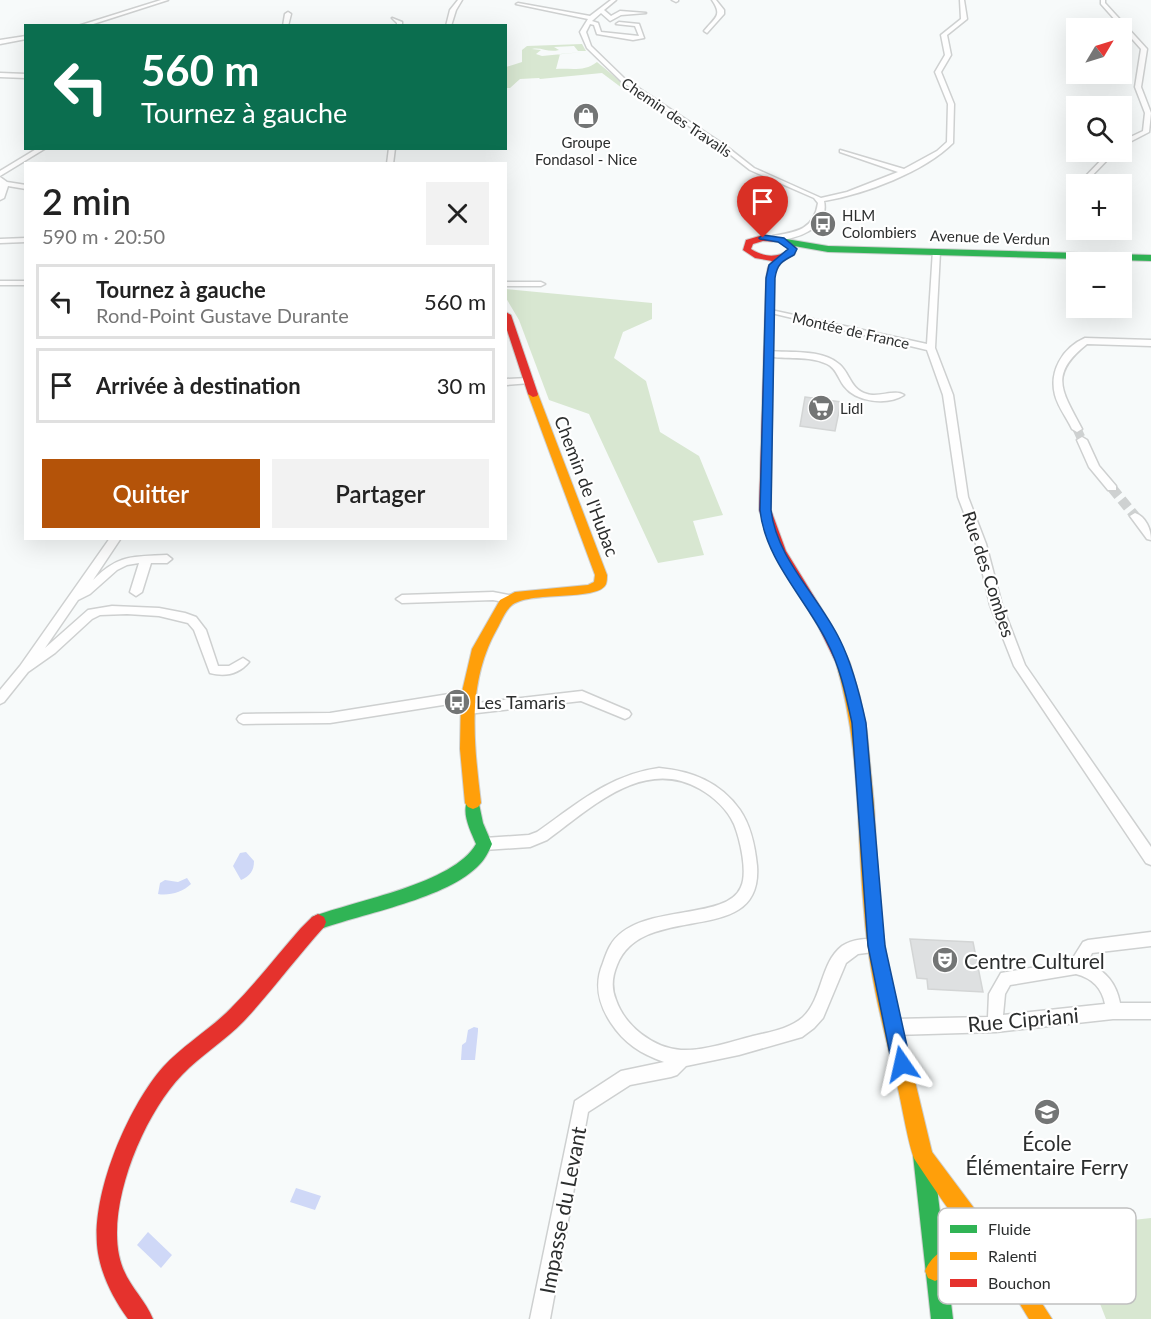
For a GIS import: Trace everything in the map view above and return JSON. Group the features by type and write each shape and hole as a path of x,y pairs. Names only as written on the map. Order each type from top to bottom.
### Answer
{"main road":[{"path":"770,278 758,257 747,250 746,244 758,238 788,245"},
{"name":"Avenue de Verdun","path":"788,245 823,249 1151,258"},
{"path":"758,257 788,245"},
{"path":"788,245 772,267 770,278 765,510 768,531 776,549 833,640 852,690 859,723 876,946 905,1083 924,1154 938,1292"},
{"name":"Chemin de l'Hubac","path":"507,317 528,381 601,575 600,584 590,589 519,595 510,599"},
{"path":"142,1319 135,1312 117,1280 107,1240 111,1208 128,1150 167,1077 235,1017 318,922 336,912 434,884 456,874 477,859 484,844 475,823 467,749 468,703 479,649 505,603 510,599"},
{"path":"924,1154 957,1208"},
{"path":"935,1271 938,1267"},
{"path":"940,1304 942,1319"},
{"path":"1033,1304 1041,1319"}],"street":[{"path":"87,24 166,0"},
{"path":"449,24 453,10 460,0"},
{"path":"589,20 614,0"},
{"path":"707,31 722,14 714,0"},
{"path":"788,245 811,228 817,220 821,203 832,204 842,197 903,171 939,152 950,143 951,104 938,72 948,55 944,35 964,19 962,0"},
{"path":"1102,0 1144,49 1138,87 1148,113 1146,132 1132,139"},
{"path":"518,4 589,20 596,24 599,33 633,38 642,37 637,25 619,24"},
{"path":"598,11 604,12 610,19 620,14 643,13"},
{"path":"286,24 288,14"},
{"path":"394,19 400,24"},
{"name":"Chemin des Travails","path":"589,20 583,32 586,41 614,74 724,147 752,169 821,203"},
{"path":"0,42 24,37"},
{"path":"0,75 24,76"},
{"path":"0,174 40,150"},
{"path":"842,151 903,171"},
{"path":"1091,174 1102,162"},
{"path":"0,198 2,181 24,186"},
{"path":"811,228 810,241 823,249"},
{"path":"0,241 24,240"},
{"name":"Rue des Combes","path":"936,252 931,348 948,395 963,497 981,544 996,605 1020,666 1151,859"},
{"path":"0,283 24,283"},
{"path":"507,284 541,284"},
{"name":"Montée de France","path":"771,312 931,348"},
{"path":"1077,429 1060,397 1057,378 1066,356 1085,341 1151,344"},
{"path":"769,354 815,358 830,362 837,366 852,390 867,397 880,399 899,395"},
{"path":"507,382 528,381"},
{"path":"1082,440 1094,467 1112,488"},
{"path":"1135,516 1151,537"},
{"path":"0,699 24,669 115,540"},
{"path":"136,592 146,560"},
{"path":"72,598 91,589 118,564 167,560"},
{"name":"Chemin de l'Hubac","path":"402,599 493,596 510,599"},
{"path":"24,669 39,661 93,613 145,610 181,614 194,621 202,635 207,658 214,670 231,670 243,662"},
{"path":"243,719 330,718 468,703 582,696 624,714"},
{"path":"484,844 530,841 542,836 615,786 638,776 661,773 685,776 708,786 726,800 743,824 749,849 750,877 746,894 730,907 716,912 654,925 632,933 617,945 609,962 605,980 607,1000 618,1021 633,1038 658,1051 682,1058 713,1054 797,1030 813,1019 838,962 848,951 857,946 876,946"},
{"path":"1076,967 1088,947 1151,939"},
{"path":"996,1024 995,1002 999,985 1006,978 1076,967 1088,969 1103,980 1113,997 1113,1011"},
{"name":"Rue Cipriani","path":"894,1027 996,1024 1113,1011 1151,1011"},
{"name":"Impasse du Levant","path":"540,1319 581,1107 627,1077 671,1069 682,1058"}],"green space":[{"path":"582,44 586,51 578,51 574,46 554,47 559,50 555,51 532,49 541,50 536,54 542,56 560,54 556,69 583,68 597,62 632,91 622,88 602,73 520,79 507,88 507,67 522,62 522,50 527,46"},
{"path":"507,289 652,303 652,319 623,332 614,358 646,381 660,432 699,456 723,515 693,521 704,555 658,563 589,414 549,400 519,320 507,300"},
{"path":"1151,1218 1151,1319 1106,1319 1100,1304 1136,1304 1136,1220"}],"water":[{"path":"246,852 254,861 254,865 251,873 241,880 233,866 240,853"},
{"path":"187,878 191,884 184,889 171,894 158,894 160,883 165,880 178,882"},
{"path":"478,1028 475,1060 461,1060 462,1045 466,1042 468,1030"},
{"path":"296,1188 321,1196 315,1210 290,1202"},
{"path":"148,1232 172,1255 161,1268 137,1245"}],"building":[{"name":"Lidl","path":"805,397 841,402 835,431 800,426"},
{"name":"Centre Culturel","path":"910,939 973,942 983,992 928,989 927,979 917,978"}],"tunnel":[{"path":"1077,429 1082,440"},
{"path":"1112,488 1135,516"}],"traffic: fast":[{"path":"786,242 828,249 1151,258"},
{"path":"318,922 422,889 460,872 475,858 484,844 475,823 473,803"},
{"path":"923,1155 938,1284"},
{"path":"940,1304 942,1319"}],"traffic: slow":[{"path":"473,803 467,749 468,696 479,649 505,603 519,595 590,589 600,584 601,575 533,394"},
{"path":"843,663 860,732 876,947 923,1155"},
{"path":"927,1160 959,1208"},
{"path":"935,1271 938,1268"},
{"path":"1032,1304 1041,1319"}],"traffic: jam":[{"path":"763,238 781,240 792,247 792,252 770,259 752,254 747,250 749,242 763,238"},
{"path":"780,258 772,267 770,278 765,510 779,551 824,624 843,663"},
{"path":"507,318 533,394"},
{"path":"142,1319 118,1283 108,1252 111,1200 125,1154 145,1111 168,1076 184,1059 237,1015 318,922"}],"place":[{"name":"Groupe Fondasol - Nice","path":"586,116"},
{"name":"HLM Colombiers","path":"823,224"},
{"name":"Lidl","path":"821,408"},
{"name":"Les Tamaris","path":"457,702"},
{"name":"Centre Culturel","path":"945,960"},
{"name":"École Élémentaire Ferry","path":"1047,1112"}],"route":[{"path":"763,238 789,243 792,249 791,253 780,258 772,267 770,278 765,510 768,531 776,549 833,640 852,690 859,723 876,946 902,1064"}]}
